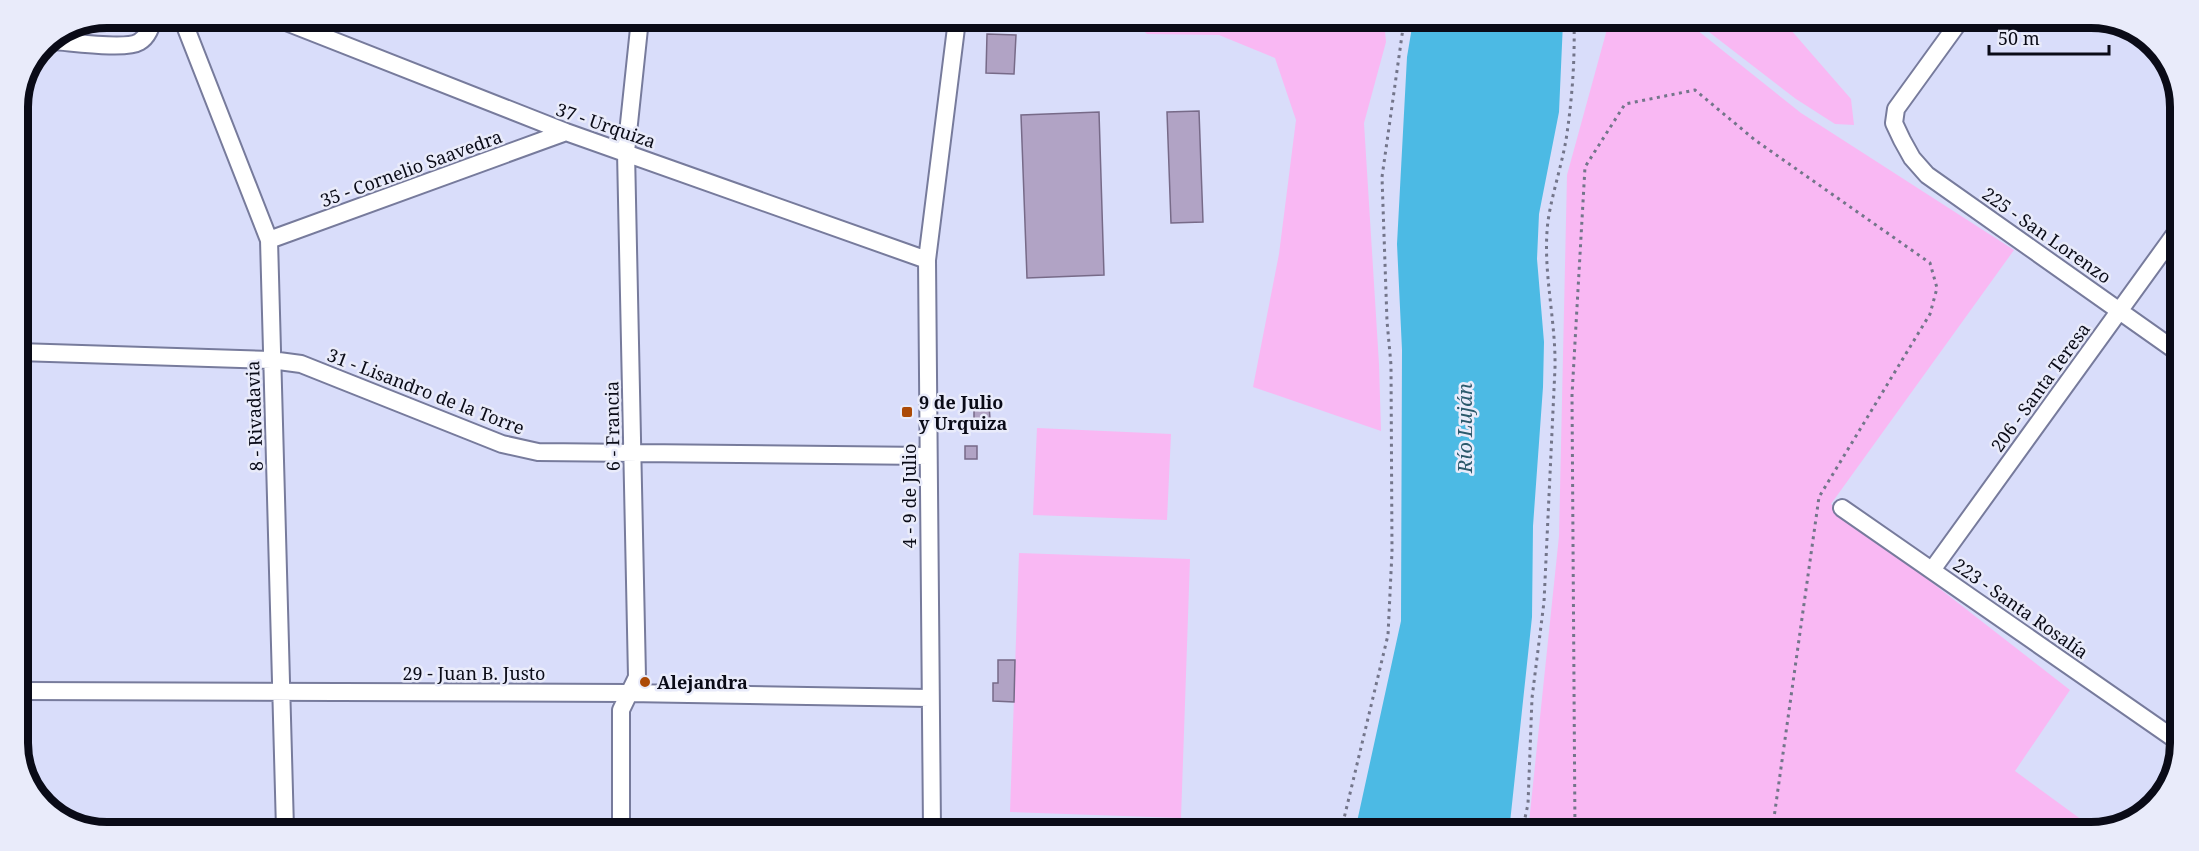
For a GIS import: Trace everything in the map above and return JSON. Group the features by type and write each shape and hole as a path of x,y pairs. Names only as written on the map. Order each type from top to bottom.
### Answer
{"street":[{"path":"66,41 126,45 139,42 149,33 150,28"},
{"name":"8 - Rivadavia","path":"186,28 269,240 285,822"},
{"name":"37 - Urquiza","path":"301,28 566,132 927,260"},
{"name":"6 - Francia","path":"621,822 621,710 637,677 626,152 639,28"},
{"name":"4 - 9 de Julio","path":"932,822 927,260 956,28"},
{"name":"225 - San Lorenzo","path":"1955,28 1896,109 1894,123 1912,158 1926,175 2170,347"},
{"name":"35 - Cornelio Saavedra","path":"269,240 566,132"},
{"name":"206 - Santa Teresa","path":"1932,570 2170,241"},
{"name":"31 - Lisandro de la Torre","path":"28,352 271,360 301,364 502,444 538,452 928,456"},
{"name":"223 - Santa Rosalía","path":"1842,508 2170,736"},
{"name":"29 - Juan B. Justo","path":"29,691 628,693 929,698"}],"path":[{"path":"1343,822 1388,635 1392,552 1391,365 1383,243 1382,177 1403,28"},
{"path":"1524,822 1527,804 1532,698 1544,602 1556,344 1548,262 1548,222 1566,141 1572,90 1574,28"},
{"path":"1575,822 1572,395 1585,167 1625,104 1695,90 1755,140 1930,263 1936,288 1930,314 1819,497 1773,822"}],"shaded area":[{"path":"1141,28 1385,28 1386,42 1364,123 1381,431 1253,387 1279,254 1296,120 1275,58 1219,35 1147,34"},
{"path":"1607,28 1695,28 1801,113 2014,250 1831,504 2070,690 2015,771 2085,822 1529,822 1559,536 1567,175"},
{"path":"1704,28 1789,28 1851,99 1854,125 1835,124 1796,99"},
{"path":"1037,428 1171,434 1167,520 1033,515"},
{"path":"1019,553 1190,559 1181,818 1010,812"}],"water":[{"name":"Río Luján","path":"1412,28 1563,28 1559,112 1539,214 1537,259 1544,342 1543,387 1533,526 1532,617 1510,822 1357,822 1401,621 1402,350 1397,244 1407,57"}],"building":[{"path":"987,34 1016,35 1014,74 986,73"},
{"path":"1199,111 1203,222 1171,223 1167,112"},
{"path":"1099,112 1104,275 1027,278 1021,115"},
{"path":"974,405 989,405 990,419 974,419"},
{"path":"965,446 977,446 977,459 965,459"},
{"path":"998,660 1015,660 1014,702 993,701 993,683 998,683"}],"place":[{"name":"9 de Julio y Urquiza","path":"907,412"},
{"name":"Alejandra","path":"645,682"}]}
